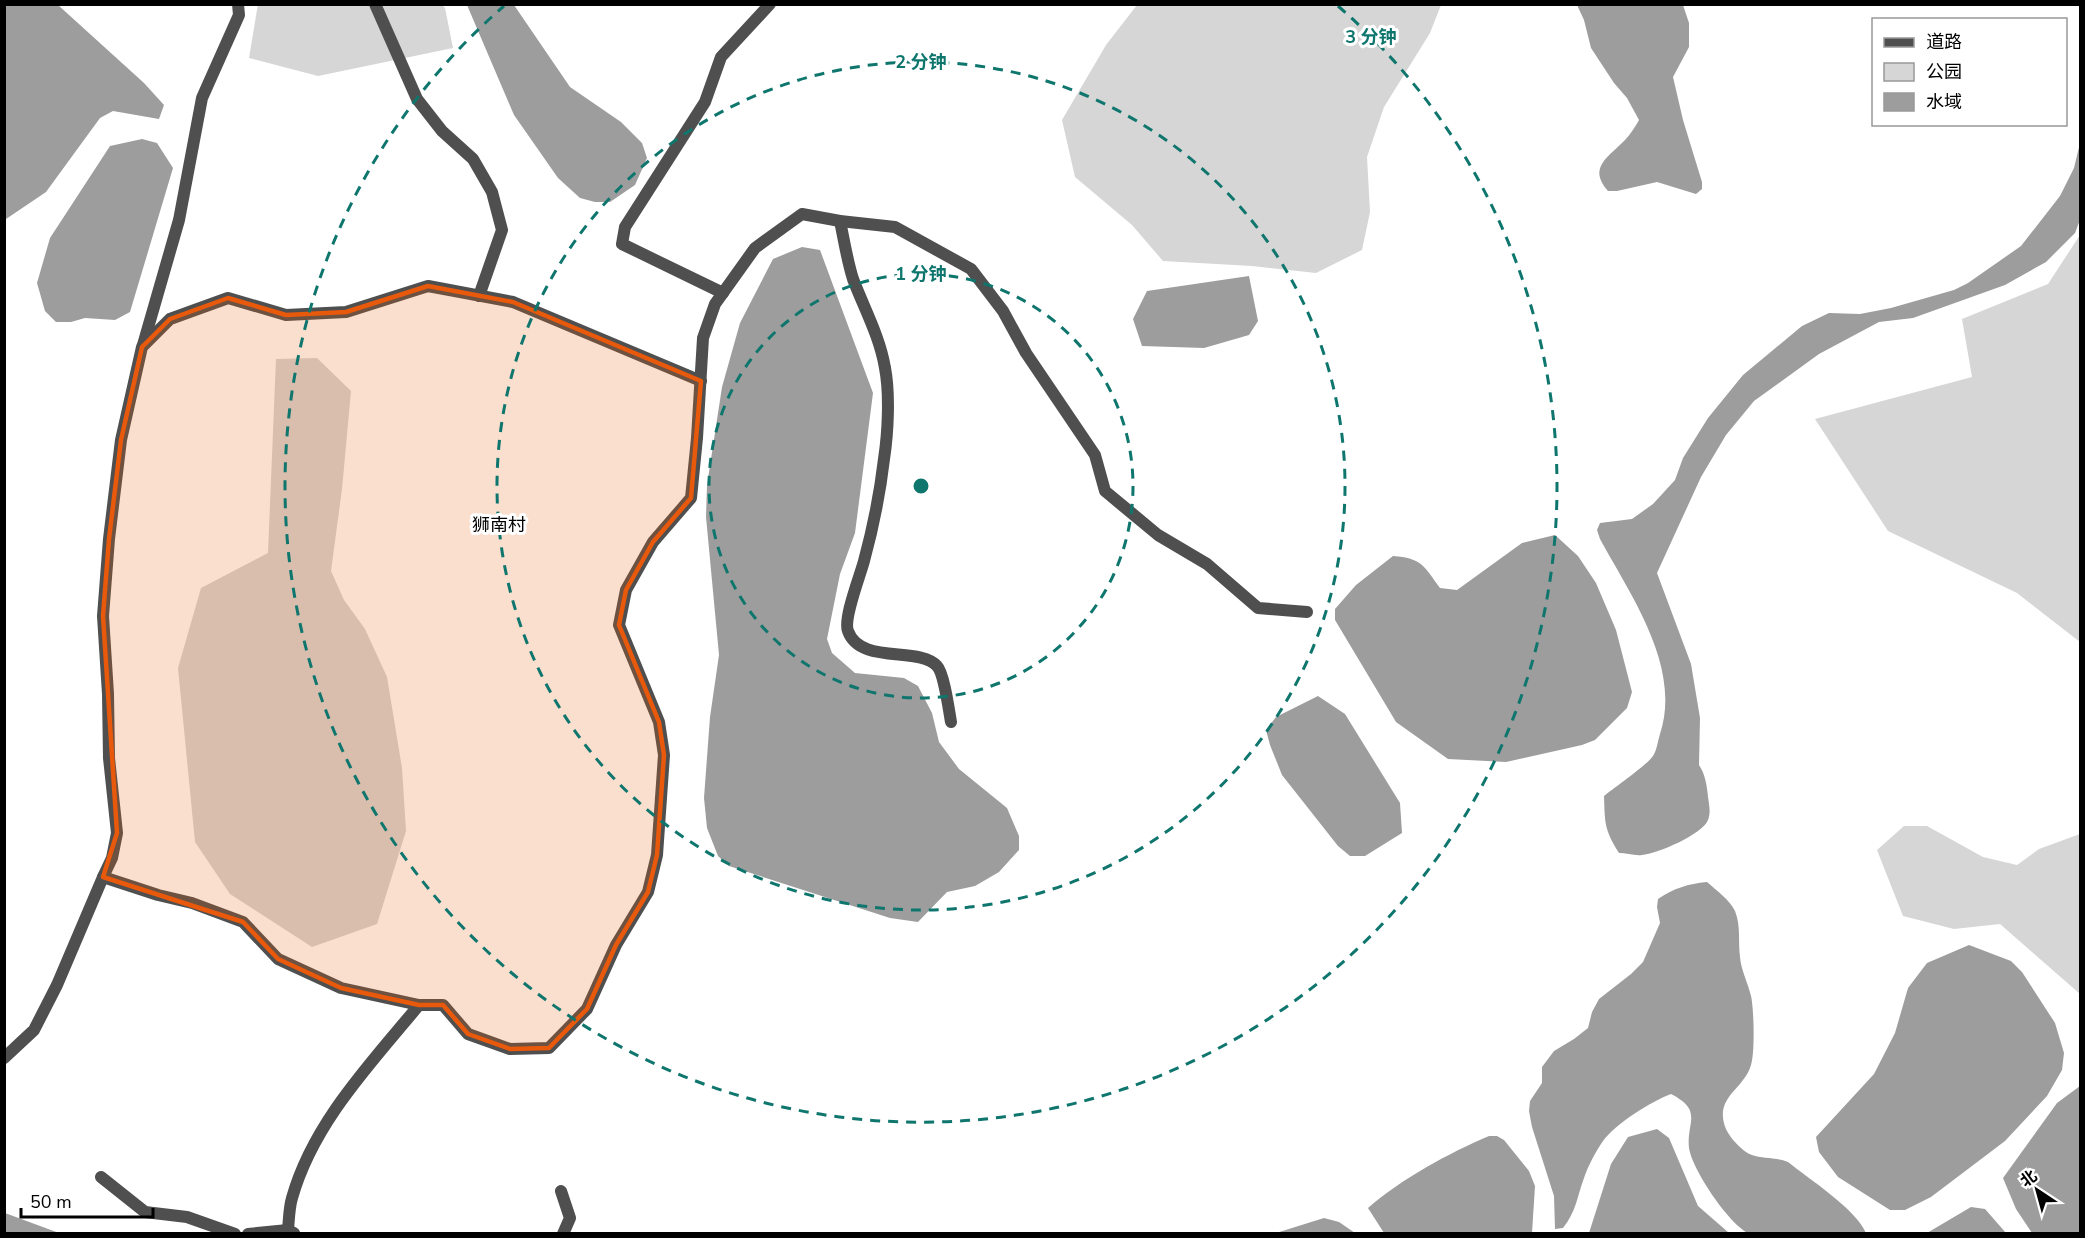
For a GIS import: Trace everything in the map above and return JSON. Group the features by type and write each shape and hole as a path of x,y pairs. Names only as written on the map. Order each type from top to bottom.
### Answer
{"street":[{"path":"4,1058 34,1030 57,985 112,858 117,833 109,758 103,616 109,539 121,440 142,346 179,220 202,98 238,15 238,4"},
{"path":"375,4 417,99 442,131 473,159 492,192 502,230 479,296"},
{"path":"723,293 622,244 625,227 705,102 721,57 770,4"},
{"path":"103,877 158,895 192,903 243,922 278,959 341,988 419,1005 443,1005 468,1034 510,1049 549,1048 587,1009 616,945 648,892 657,855 664,755 659,722 619,626 626,590 653,542 691,498 703,338 716,304 755,248 802,214 895,227 970,269 1003,311 1026,353 1095,455 1105,491 1158,535 1207,564 1257,609 1308,612"},
{"path":"840,221 853,277 873,328 885,368 887,421 880,481 864,561 850,608 847,630 854,641 869,650 931,660 939,668 951,722"},
{"path":"142,346 170,319 228,298 286,315 346,312 428,286 513,302 700,381"},
{"path":"248,1233 291,1232 291,1199 313,1146 354,1083 419,1005"},
{"path":"100,1177 146,1212 187,1217 235,1233"},
{"path":"561,1191 570,1218 563,1233"}],"highlighted area":[{"path":"428,286 513,302 701,381 691,498 653,542 626,590 619,625 659,722 664,755 657,855 648,892 616,945 587,1009 549,1048 510,1049 468,1034 443,1005 419,1005 341,988 278,959 243,922 103,877 117,833 103,616 109,539 121,440 142,347 170,319 228,298 286,315 346,312"}],"green space":[{"path":"258,4 442,5 445,8 453,48 318,76 249,58"},
{"path":"1137,5 1441,5 1430,33 1384,107 1367,157 1370,212 1362,250 1316,273 1252,266 1163,261 1132,225 1075,177 1062,120 1106,45"},
{"path":"2080,235 2080,642 2017,593 1888,531 1815,419 1972,377 1962,319 2048,284"},
{"path":"317,358 351,391 342,489 331,571 344,600 365,629 387,677 402,768 406,831 377,924 312,947 230,894 195,842 178,668 201,588 268,553 276,359"},
{"path":"1904,826 1927,826 1983,857 2017,865 2039,849 2080,834 2080,994 2000,924 1954,929 1903,916 1877,850"}],"water":[{"path":"4,5 58,5 144,83 164,105 159,119 113,111 100,118 46,192 6,219 4,219"},
{"path":"467,5 514,5 570,87 621,122 642,143 647,158 635,185 610,202 595,202 580,198 558,178 514,115"},
{"path":"1577,5 1683,5 1689,23 1689,47 1673,77 1683,120 1702,182 1702,189 1696,194 1657,182 1617,191 1608,191 1602,183 1600,169 1603,163 1627,138 1639,120 1627,98 1591,48 1584,20"},
{"path":"142,139 157,143 173,168 130,312 115,320 85,318 71,322 56,322 45,311 37,283 50,238 110,146"},
{"path":"2080,143 2080,220 2075,233 2046,262 2005,285 1913,318 1879,322 1819,354 1754,401 1726,435 1701,477 1657,573 1691,664 1700,718 1699,765 1706,784 1710,808 1709,817 1698,831 1668,847 1642,855 1619,853 1606,826 1604,796 1650,760 1654,754 1665,709 1664,683 1659,658 1650,633 1600,539 1597,530 1600,523 1632,519 1653,504 1675,480 1683,458 1708,418 1743,375 1802,326 1829,313 1860,314 1891,308 1954,290 1968,283 2021,246 2060,196 2074,168"},
{"path":"802,247 820,250 873,393 855,533 840,574 827,639 832,653 855,673 904,678 918,686 932,713 939,742 959,769 1007,808 1019,836 1019,850 999,872 975,886 947,892 918,922 890,918 729,866 718,856 707,828 704,798 710,717 719,655 706,517 707,485 722,387 740,323 773,259"},
{"path":"1249,276 1258,321 1249,335 1204,348 1142,346 1133,319 1147,291"},
{"path":"1555,535 1578,556 1596,583 1616,630 1632,692 1627,708 1595,740 1582,745 1506,762 1448,759 1396,722 1335,620 1335,609 1356,585 1393,556 1416,561 1426,569 1440,588 1457,590 1522,543"},
{"path":"1318,696 1345,714 1400,803 1402,833 1365,856 1350,856 1338,846 1282,775 1270,745 1266,730 1276,717"},
{"path":"1707,882 1726,899 1735,911 1739,928 1739,951 1753,1011 1754,1041 1751,1065 1747,1074 1726,1101 1723,1118 1726,1129 1737,1144 1748,1153 1788,1162 1853,1214 1866,1233 1757,1235 1748,1233 1721,1207 1697,1169 1689,1148 1690,1112 1681,1100 1671,1094 1634,1114 1609,1134 1590,1164 1571,1216 1563,1228 1555,1229 1554,1196 1529,1111 1530,1101 1542,1083 1542,1067 1554,1051 1588,1028 1592,1012 1599,999 1643,962 1660,923 1658,899 1681,887"},
{"path":"1969,945 2011,961 2022,972 2055,1023 2064,1053 2062,1070 2047,1096 2005,1141 1931,1197 1905,1210 1890,1210 1838,1177 1819,1152 1816,1137 1874,1074 1895,1033 1908,988 1927,963"},
{"path":"2080,1086 2080,1233 2032,1233 2016,1209 2003,1178 2057,1103"},
{"path":"1657,1129 1669,1138 1698,1206 1729,1233 1589,1233 1611,1164 1628,1137"},
{"path":"1489,1136 1497,1136 1504,1140 1529,1171 1535,1186 1532,1233 1384,1233 1368,1208 1395,1187 1426,1168"},
{"path":"1971,1207 1985,1209 2006,1233 1927,1233"},
{"path":"5,1213 59,1233 5,1233"},
{"path":"1324,1218 1339,1222 1355,1233 1276,1233"}],"district":[{"name":"狮南村","path":"499,525"}]}
